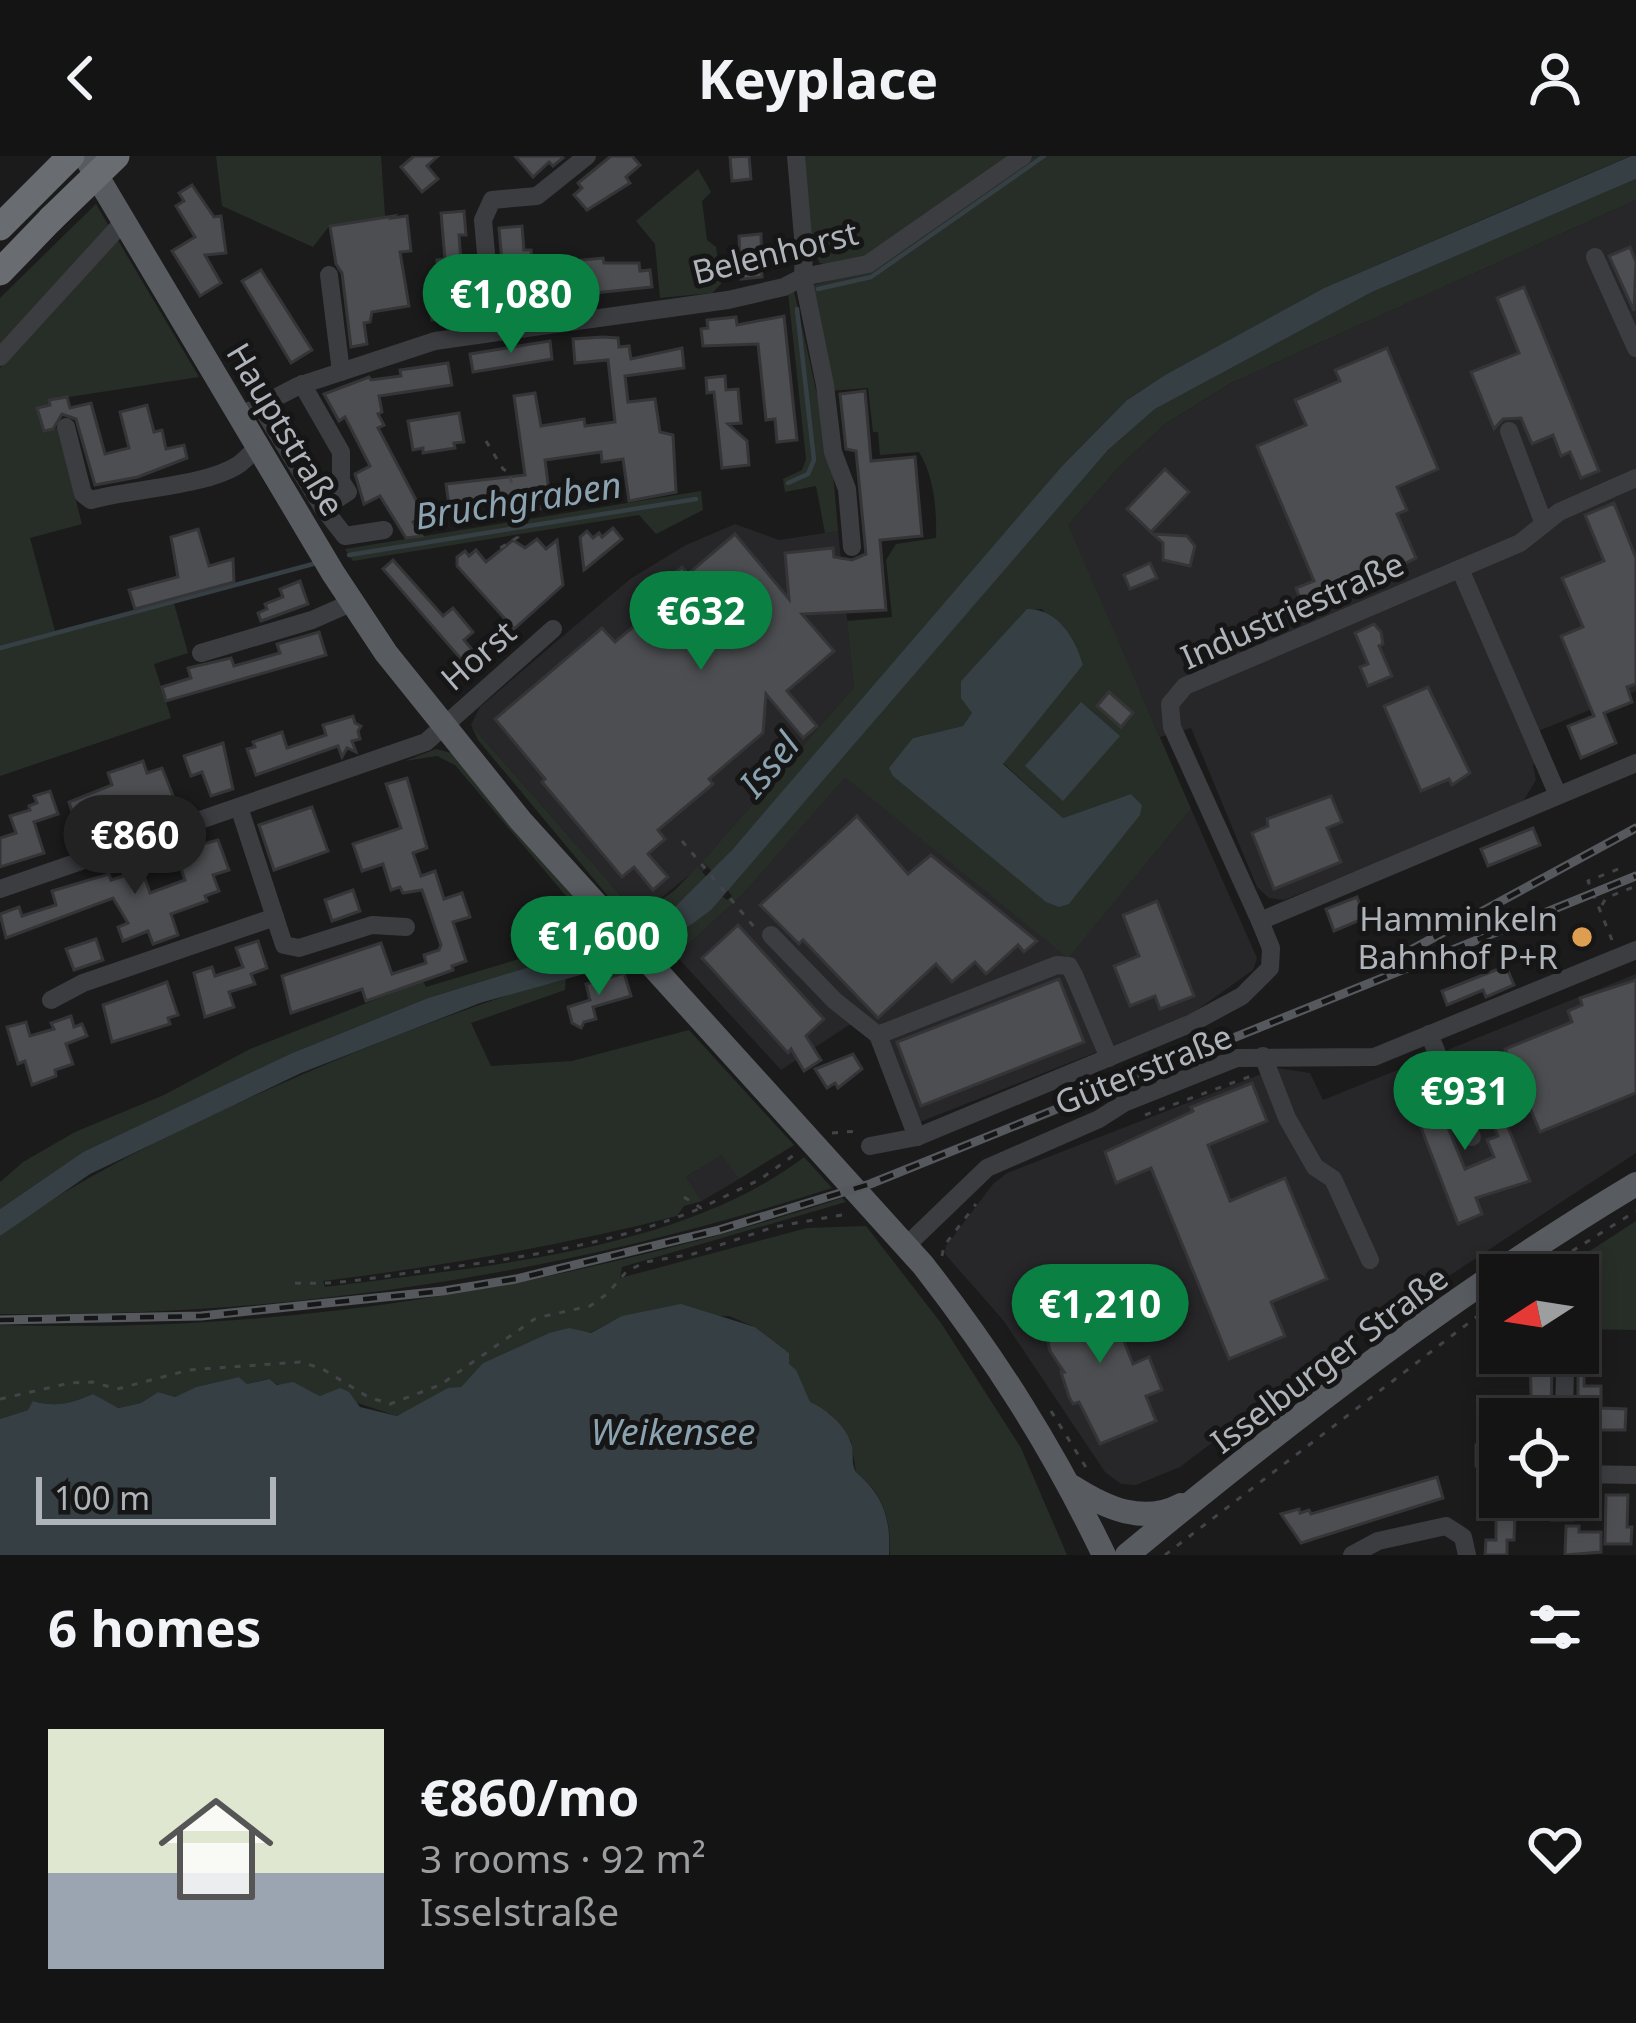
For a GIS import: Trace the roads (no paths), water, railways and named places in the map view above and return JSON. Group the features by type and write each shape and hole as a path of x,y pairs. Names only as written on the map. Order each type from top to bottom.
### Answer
{"highway":[{"path":"0,227 71,156"},
{"path":"0,272 116,156"}],"main road":[{"name":"Hauptstraße","path":"85,156 250,411 259,446 353,602 443,728 611,923 906,1246 973,1330 1037,1424 1104,1555"},
{"name":"Isselburger Straße","path":"1127,1555 1345,1383 1636,1184"},
{"path":"1070,1485 1103,1506 1143,1515 1170,1510 1209,1490"}],"street":[{"path":"493,332 483,220 492,200 537,196 587,156"},
{"path":"796,156 805,249 803,277 833,452 848,489 852,547"},
{"name":"Belenhorst","path":"250,411 302,384 435,341 728,300 868,264 1022,156"},
{"path":"0,357 124,220"},
{"path":"1595,257 1636,348"},
{"path":"329,275 341,371"},
{"path":"302,384 341,452 341,481 348,492 322,508"},
{"path":"250,411 339,533 384,530"},
{"path":"66,427 83,494 91,500 130,489 159,489 236,467 259,446"},
{"path":"1509,431 1551,518"},
{"name":"Industriestraße","path":"870,1146 917,1137 1192,1023 1242,996 1270,968 1270,948 1260,922 1172,727 1170,704 1185,686 1520,543 1551,518 1636,478"},
{"path":"1460,569 1557,793"},
{"path":"201,653 312,620 353,602"},
{"name":"Horst","path":"0,890 426,742 553,629"},
{"path":"1260,922 1636,763"},
{"path":"239,807 284,945 299,948 372,925 406,928"},
{"path":"51,1000 82,983 275,917"},
{"path":"771,935 835,1001 878,1035 917,1137"},
{"name":"Güterstraße","path":"906,1246 969,1182 997,1162 1199,1073 1238,1058 1374,1057 1627,954"},
{"path":"878,1035 1057,964 1069,966 1074,975 1109,1058"},
{"path":"1429,1034 1472,1137"},
{"path":"1263,1056 1287,1118 1315,1166 1333,1179 1370,1260"},
{"path":"1599,1474 1636,1475"},
{"path":"1352,1555 1378,1541 1446,1526 1462,1538 1467,1555"}],"water":[{"path":"1636,156 1636,179 1372,292 1155,409 1108,450 711,910 666,943 623,963 480,1003 301,1073 90,1174 0,1236 0,1209 83,1152 290,1054 428,998 594,947 663,919 732,850 1062,466 1127,400 1324,288"},
{"path":"1027,609 1048,614 1064,627 1083,665 1003,764 1063,818 1131,794 1142,805 1140,815 1069,904 1059,907 1046,902 889,768 913,738 963,726 972,713 961,698 961,681"},
{"path":"1081,702 1120,736 1063,801 1025,766"},
{"name":"Weikensee","path":"681,1304 755,1327 789,1353 789,1364 810,1402 834,1418 848,1436 856,1472 883,1508 889,1555 0,1555 0,1419 28,1410 33,1401 64,1404 93,1394 118,1408 141,1403 158,1392 175,1397 239,1377 247,1384 269,1379 277,1385 293,1382 320,1396 340,1388 360,1407 397,1416 448,1388 461,1387 483,1363 549,1333 569,1328 591,1333 622,1316"}],"waterway":[{"name":"Bruchgraben","path":"818,289 871,277 1044,156"},
{"name":"Bruchgraben","path":"788,483 808,474 814,460 797,309"},
{"name":"Bruchgraben","path":"349,555 696,499"},
{"name":"Bruchgraben","path":"0,648 313,564"}],"railway":[{"path":"1409,951 1636,828"},
{"path":"0,1320 201,1316 443,1291 516,1279 719,1230 870,1184 1636,876"}],"place":[{"name":"Hamminkeln Bahnhof P+R","path":"1582,937"}],"water label":[{"name":"Issel","path":"769,764"}]}
